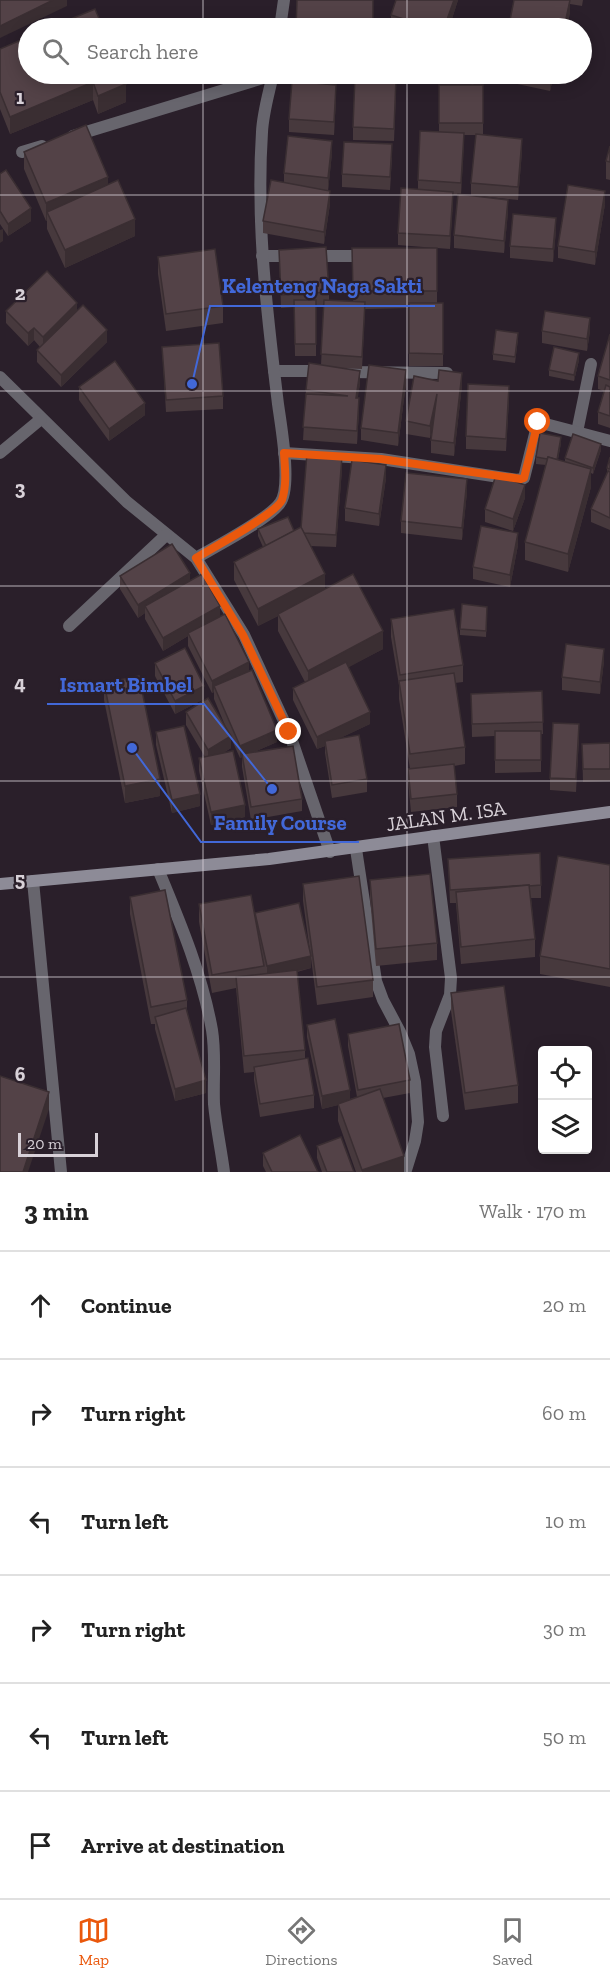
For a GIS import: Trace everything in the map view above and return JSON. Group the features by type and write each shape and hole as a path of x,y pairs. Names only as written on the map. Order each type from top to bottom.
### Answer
{"main road":[{"name":"JALAN M. ISA","path":"0,884 356,849 610,812"}],"street":[{"path":"281,18 284,0"},
{"path":"22,152 241,84"},
{"path":"196,558 269,513 281,502 284,487 284,453 262,256 260,176 262,129 271,84"},
{"path":"262,256 379,256"},
{"path":"577,432 591,364"},
{"path":"274,371 447,373"},
{"path":"0,377 127,502 196,558 243,635 289,732 330,852"},
{"path":"0,453 41,419"},
{"path":"284,453 381,459 518,480 524,478 538,422 610,441"},
{"path":"69,626 166,535"},
{"path":"433,836 451,978 450,995 436,1031 435,1047 443,1116"},
{"path":"356,849 376,981 382,1000 409,1054 415,1082 418,1122 406,1170"},
{"path":"158,869 189,946 211,1029 215,1053 215,1106 224,1172"},
{"path":"33,881 61,1172"}],"building":[{"path":"0,0 53,0 0,26"},
{"path":"297,0 373,0 373,18 296,18"},
{"path":"396,0 454,0 448,18 400,18 391,15"},
{"path":"514,0 570,0 566,18 510,18"},
{"path":"95,9 99,18 73,18"},
{"path":"18,41 18,84 88,84 10,117 0,92 0,49"},
{"path":"94,84 126,84 98,96"},
{"path":"292,84 336,85 334,122 289,119"},
{"path":"355,84 396,84 394,129 353,127"},
{"path":"439,85 483,85 483,123 439,123"},
{"path":"86,125 108,177 46,203 24,152"},
{"path":"420,131 464,133 461,183 418,180"},
{"path":"476,134 522,139 518,187 471,183"},
{"path":"288,136 332,141 328,178 284,173"},
{"path":"344,142 392,144 390,177 342,174"},
{"path":"610,146 610,162 606,161"},
{"path":"6,170 31,208 8,224 0,211 0,174"},
{"path":"118,180 135,219 65,250 47,212"},
{"path":"271,180 330,191 324,232 263,221"},
{"path":"568,185 605,191 595,252 558,246"},
{"path":"401,188 453,192 450,236 398,233"},
{"path":"458,194 508,200 504,241 454,235"},
{"path":"513,214 556,218 553,249 510,246"},
{"path":"326,247 329,292 281,295 279,250"},
{"path":"352,248 437,248 437,291 353,291"},
{"path":"215,249 223,306 166,314 158,257"},
{"path":"47,271 77,303 43,337 34,328 28,333 6,311"},
{"path":"294,300 316,300 316,344 295,344"},
{"path":"324,300 365,302 362,357 321,354"},
{"path":"409,303 443,303 443,354 409,353"},
{"path":"83,305 107,330 61,375 37,350"},
{"path":"545,311 590,318 587,339 542,331"},
{"path":"496,330 518,333 515,357 493,354"},
{"path":"610,334 610,380 598,376"},
{"path":"219,343 223,396 166,400 162,347"},
{"path":"554,347 579,353 574,375 549,370"},
{"path":"115,361 145,403 109,429 79,387"},
{"path":"309,363 360,371 356,398 359,398 357,431 303,427 306,394 348,396 306,390"},
{"path":"369,365 406,370 398,433 361,428"},
{"path":"439,370 462,373 454,443 431,440 437,394 430,426 406,421 414,376 438,381"},
{"path":"468,384 509,386 506,439 466,436"},
{"path":"606,385 610,387 610,416 598,412"},
{"path":"540,433 561,437 557,460 536,457"},
{"path":"573,434 601,444 593,468 565,458"},
{"path":"307,453 342,456 336,535 304,533 301,528"},
{"path":"548,457 591,469 568,554 525,542"},
{"path":"352,460 386,465 379,514 345,508"},
{"path":"608,471 610,472 610,518 591,509"},
{"path":"406,473 467,479 462,528 401,521"},
{"path":"496,475 525,485 513,519 485,509"},
{"path":"288,517 294,531 266,546 258,529"},
{"path":"481,526 518,533 510,575 473,567"},
{"path":"301,527 325,574 258,609 234,562"},
{"path":"172,544 190,573 138,605 120,576"},
{"path":"202,574 220,606 163,638 145,606"},
{"path":"353,574 383,631 308,671 278,614"},
{"path":"462,604 487,607 486,631 460,629"},
{"path":"454,609 463,665 400,675 391,619"},
{"path":"225,614 249,662 212,681 188,633"},
{"path":"566,644 604,649 600,682 562,677"},
{"path":"185,648 204,686 175,701 155,663"},
{"path":"346,662 370,712 317,737 293,688"},
{"path":"252,670 277,730 240,746 214,686"},
{"path":"454,673 465,747 410,754 399,681"},
{"path":"139,676 160,779 125,786 104,683"},
{"path":"542,691 543,722 472,724 471,694"},
{"path":"208,698 231,736 208,750 186,712"},
{"path":"553,723 579,724 576,779 550,778"},
{"path":"184,726 200,794 172,800 156,732"},
{"path":"495,731 541,731 541,760 495,760"},
{"path":"359,735 367,779 332,785 325,741"},
{"path":"610,743 610,769 583,769 582,744"},
{"path":"293,746 302,799 251,807 242,754"},
{"path":"233,751 245,805 211,812 199,758"},
{"path":"454,764 457,794 411,799 408,769"},
{"path":"540,853 541,885 450,890 448,859"},
{"path":"558,856 610,865 610,969 540,956"},
{"path":"430,874 437,943 376,949 370,880"},
{"path":"359,876 373,980 317,987 303,884"},
{"path":"529,885 535,939 461,947 456,892"},
{"path":"165,890 187,1000 151,1007 130,897"},
{"path":"251,895 264,966 212,975 199,904"},
{"path":"299,903 311,956 267,966 255,913"},
{"path":"297,970 305,1050 244,1056 236,977"},
{"path":"504,986 518,1085 465,1093 451,993"},
{"path":"186,1008 206,1080 175,1089 155,1017"},
{"path":"335,1019 350,1090 322,1096 307,1025"},
{"path":"399,1024 410,1080 358,1090 348,1034"},
{"path":"308,1058 314,1095 260,1104 254,1067"},
{"path":"0,1076 49,1092 23,1172 0,1172"},
{"path":"380,1089 404,1156 362,1170 338,1104"},
{"path":"300,1135 318,1172 272,1172 263,1153"},
{"path":"341,1137 354,1172 327,1172 317,1146"}],"place":[{"name":"Kelenteng Naga Sakti","path":"192,384"},
{"name":"Family Course","path":"132,748"},
{"name":"Ismart Bimbel","path":"272,789"}],"route":[{"path":"289,732 243,635 196,558 269,513 281,502 284,487 284,453 381,459 518,480 524,478 538,422"}]}
